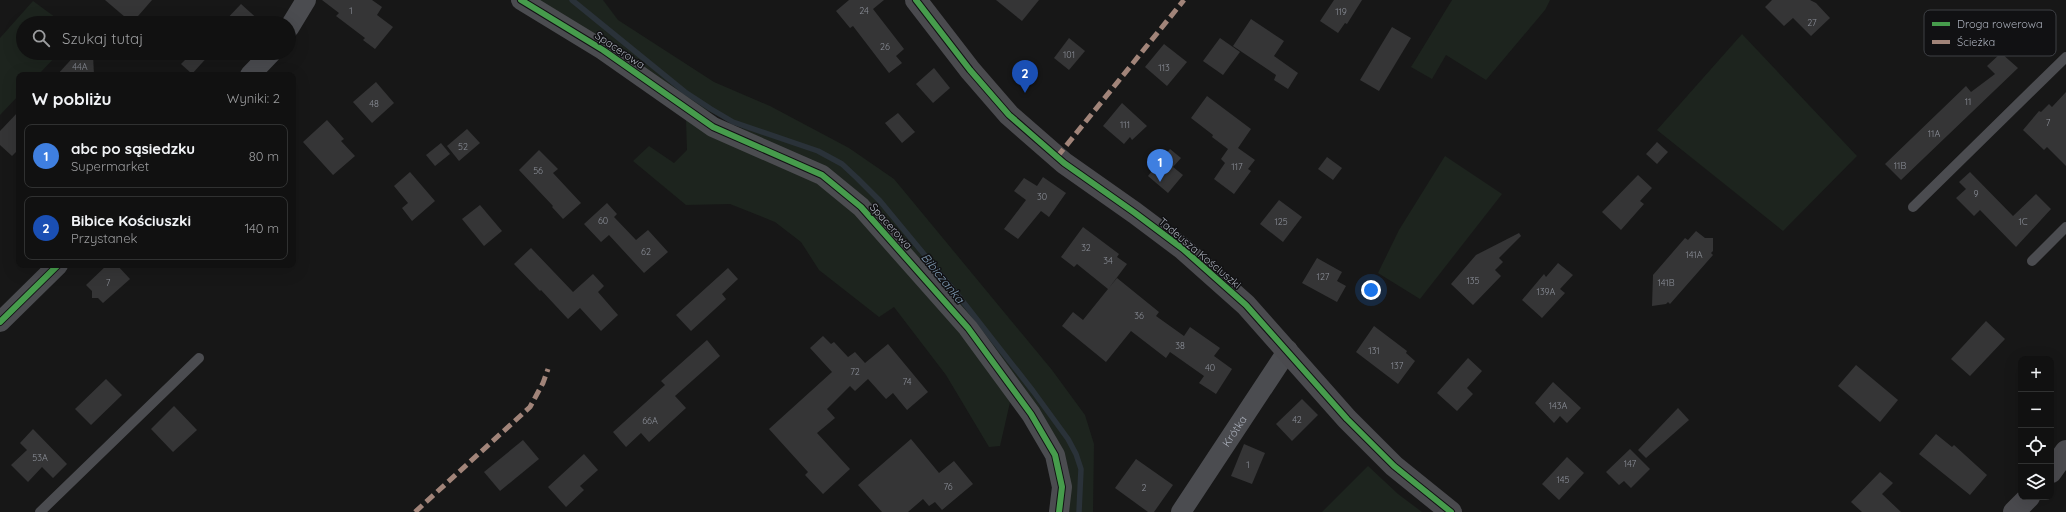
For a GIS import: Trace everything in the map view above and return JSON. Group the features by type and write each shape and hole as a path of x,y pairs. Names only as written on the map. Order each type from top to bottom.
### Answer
{"street":[{"path":"296,16 306,0"},
{"name":"Spacerowa","path":"521,0 603,50 712,127 822,175 861,207 968,328 1030,414 1055,455 1062,487 1059,512"},
{"name":"Tadeusza Kościuszki","path":"916,0 970,70 1004,110 1036,140 1064,163 1135,213 1189,255 1246,305 1288,350 1347,419 1394,466 1451,512"},
{"path":"253,72 264,60"},
{"path":"0,322 55,268"},
{"name":"Krótka","path":"1181,512 1288,350"},
{"path":"2054,468 2066,451"},
{"path":"2014,512 2026,500"}],"lane":[{"path":"1913,207 2066,57"},
{"path":"2032,261 2066,227"},
{"path":"40,512 199,358"}],"shaded area":[{"path":"532,0 603,0 618,20 714,82 770,106 849,148 894,179 1052,370 1085,415 1094,444 1093,512 1068,512 1034,409 808,163 693,103"},
{"path":"1452,0 1550,0 1545,10 1486,80 1446,55 1432,79 1411,67"},
{"path":"33,1 53,16 20,16"},
{"path":"16,20 16,60 52,60 41,72 16,72 16,98 0,115 0,38"},
{"path":"1742,34 1857,156 1783,231 1657,130"},
{"path":"686,120 816,183 862,215 958,329 1011,398 1000,446 989,447 946,375 894,307 879,317 819,270 801,242 775,222 730,204 686,205 633,161 649,146 674,163 687,150"},
{"path":"1445,156 1502,194 1420,299 1378,273 1399,230"},
{"path":"1368,466 1398,494 1422,512 1322,512"}],"building":[{"path":"105,0 152,0 138,16 124,16"},
{"path":"322,0 372,0 382,7 377,15 393,27 375,49 363,40 365,38 336,16 339,13"},
{"path":"849,0 884,0 873,9 904,49 896,56 902,63 889,73 853,26 850,28 836,11"},
{"path":"996,0 1039,0 1022,21"},
{"path":"1334,0 1362,0 1347,24 1345,23 1338,33 1320,21"},
{"path":"1772,0 1810,0 1816,3 1830,18 1811,36 1793,18 1784,26 1765,7"},
{"path":"241,4 254,16 230,16"},
{"path":"1251,19 1284,41 1274,56 1298,73 1288,89 1274,80 1276,75 1233,46"},
{"path":"1392,27 1411,38 1379,91 1360,80"},
{"path":"1069,38 1085,51 1069,70 1054,58"},
{"path":"1220,38 1240,52 1223,75 1203,61"},
{"path":"1164,44 1187,62 1167,86 1145,67"},
{"path":"1998,56 2004,56 2018,68 1901,180 1885,164 1966,86 1971,92 1995,74 1987,66"},
{"path":"71,60 93,60 94,72 60,72"},
{"path":"185,60 205,60 194,72 190,72 181,64"},
{"path":"934,68 950,88 933,103 916,84"},
{"path":"376,82 394,103 372,123 353,102"},
{"path":"2066,92 2066,166 2047,147 2044,150 2023,130 2039,111 2041,112 2049,104 2052,107"},
{"path":"1207,96 1251,129 1238,148 1255,160 1248,169 1251,171 1234,194 1214,179 1225,163 1221,159 1228,149 1191,118"},
{"path":"1122,103 1147,126 1132,140 1130,137 1124,144 1103,126"},
{"path":"898,113 915,132 902,143 885,123"},
{"path":"16,114 16,152 12,156 0,145 0,131"},
{"path":"327,120 344,139 341,141 355,156 333,175 303,142"},
{"path":"467,129 480,143 459,161 447,146"},
{"path":"1657,142 1668,152 1657,164 1646,154"},
{"path":"441,143 450,154 435,166 426,155"},
{"path":"1170,149 1181,158 1173,167 1183,175 1168,193 1148,176"},
{"path":"539,150 558,169 553,173 581,203 563,219 552,207 553,206 519,170"},
{"path":"1327,157 1342,168 1333,180 1318,169"},
{"path":"410,172 435,201 412,221 402,208 408,203 394,186"},
{"path":"1970,172 2013,216 2036,194 2051,209 2016,247 1980,210 1974,216 1956,198 1966,189 1959,182"},
{"path":"1638,175 1652,188 1640,201 1644,204 1621,230 1602,212"},
{"path":"1043,177 1066,193 1049,217 1041,211 1018,239 1004,229 1026,200 1014,191 1024,178 1037,186"},
{"path":"1279,200 1302,217 1283,242 1260,224"},
{"path":"607,203 617,214 614,217 636,240 648,230 668,252 644,273 609,235 601,242 584,224"},
{"path":"480,205 502,231 484,246 462,219"},
{"path":"1083,227 1119,254 1117,257 1127,264 1109,288 1117,278 1159,312 1156,316 1184,336 1190,327 1220,348 1214,356 1232,369 1216,394 1199,383 1204,376 1170,352 1166,358 1131,331 1106,362 1062,326 1073,312 1083,320 1108,289 1077,264 1074,267 1061,257"},
{"path":"1696,231 1705,238 1713,238 1713,251 1711,253 1713,255 1670,304 1668,302 1666,304 1652,306 1653,275 1685,238 1688,240"},
{"path":"1519,233 1521,236 1499,258 1503,262 1495,270 1501,276 1473,305 1451,284 1476,255"},
{"path":"531,248 573,292 593,274 604,286 598,292 618,315 601,331 580,308 568,319 514,264"},
{"path":"1317,258 1342,272 1337,281 1346,286 1337,302 1302,283"},
{"path":"1558,263 1573,275 1560,289 1565,293 1542,318 1522,300 1544,274 1546,277"},
{"path":"104,268 120,268 130,279 103,303 98,298 92,298 92,291 86,285"},
{"path":"728,268 738,279 722,294 726,299 691,331 676,315"},
{"path":"1986,321 2005,339 1970,376 1951,359"},
{"path":"1374,326 1407,351 1406,353 1415,361 1398,384 1356,352"},
{"path":"823,336 831,344 834,342 848,357 855,352 865,363 888,344 928,392 907,410 893,393 886,399 868,379 855,391 850,386 827,409 835,418 817,433 850,469 823,494 805,475 808,472 769,429 832,372 810,348"},
{"path":"707,340 720,356 675,396 686,408 649,442 641,433 626,447 613,432 665,385 661,381"},
{"path":"1468,358 1482,371 1467,388 1473,394 1457,411 1437,393"},
{"path":"1856,365 1898,400 1880,422 1838,386"},
{"path":"106,379 122,395 91,425 75,409"},
{"path":"1553,382 1581,408 1567,423 1560,416 1554,423 1535,403"},
{"path":"1302,399 1318,415 1292,441 1276,424"},
{"path":"174,406 197,430 173,452 151,429"},
{"path":"1678,408 1689,420 1646,458 1638,450"},
{"path":"33,429 67,464 53,478 42,467 28,482 11,465 27,450 20,443"},
{"path":"1936,434 1952,447 1954,445 1987,475 1970,495 1919,454"},
{"path":"911,439 939,473 954,461 973,484 942,510 935,502 929,506 923,499 908,512 882,512 858,485"},
{"path":"523,440 539,459 500,491 484,472"},
{"path":"1244,444 1265,453 1252,484 1231,476"},
{"path":"1630,449 1650,469 1631,488 1624,481 1619,485 1606,472"},
{"path":"584,454 598,470 580,486 584,490 566,507 548,487"},
{"path":"1567,457 1584,473 1559,500 1542,484"},
{"path":"1136,459 1173,485 1154,512 1148,512 1115,488"},
{"path":"1880,472 1893,483 1882,494 1901,512 1862,512 1851,502"}],"waterway":[{"name":"Bibiczanka","path":"572,0 685,92 711,109 733,122 818,151 842,164 880,201 957,294 1033,391 1068,439 1076,454 1081,469 1079,512"}],"marked path":[{"path":"1057,157 1184,0"},
{"path":"415,512 530,407 543,383 548,369"}],"cycle path":[{"path":"521,0 603,50 713,127 822,175 861,207 968,328 1031,414 1055,455 1062,487 1059,512"},
{"path":"916,0 970,70 1009,115 1064,163 1183,249 1246,305 1347,419 1394,466 1451,512"},
{"path":"0,322 55,268"}],"place":[{"name":"Bibice Kościuszki","path":"1025,93"},
{"name":"abc po sąsiedzku","path":"1160,182"}]}
